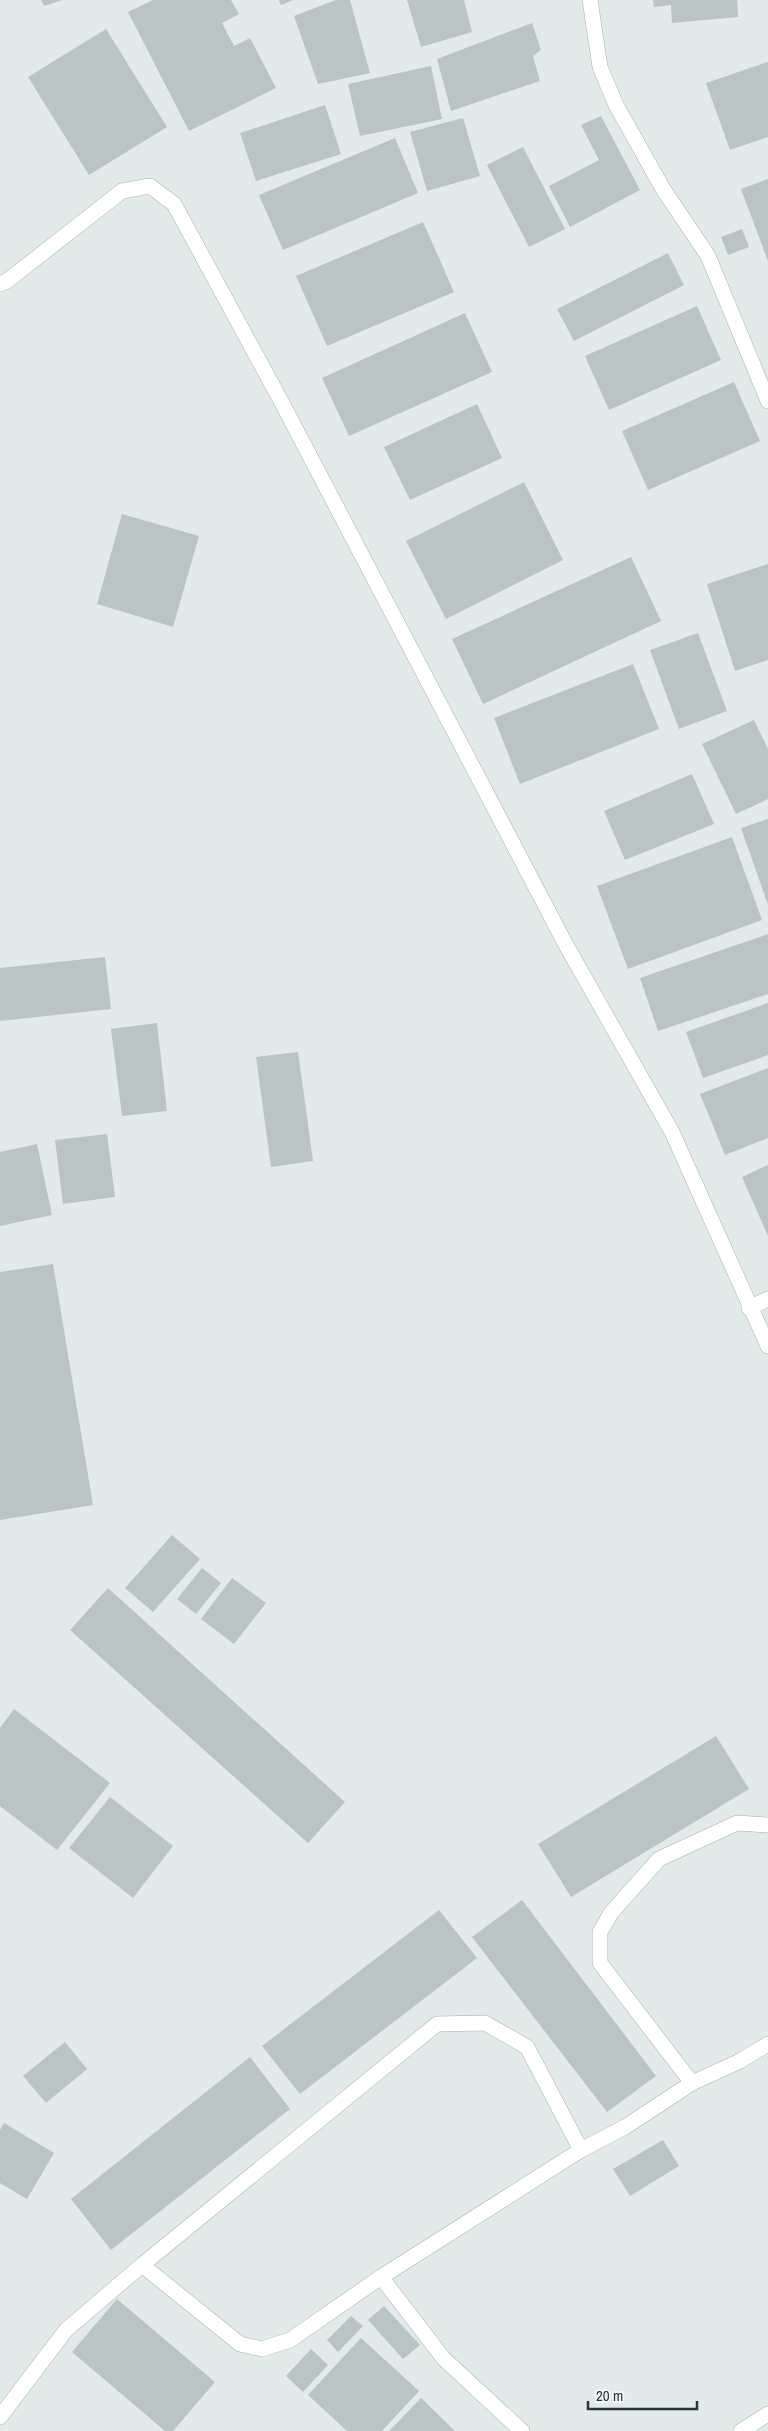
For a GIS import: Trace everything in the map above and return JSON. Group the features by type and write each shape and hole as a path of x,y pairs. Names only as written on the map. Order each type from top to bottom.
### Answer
{"street":[{"path":"590,0 600,67 616,105 663,188 708,256 768,401"},
{"path":"0,284 7,281 122,191 150,186 174,204 276,393 566,945 672,1132 749,1308 768,1346"},
{"path":"749,1308 768,1299"},
{"path":"692,2083 600,1963 600,1932 611,1913 659,1859 737,1823 768,1825"},
{"path":"0,2417 66,2330 142,2265 437,2024 485,2023 527,2047 581,2150"},
{"path":"142,2265 240,2344 262,2349 290,2340 381,2277 581,2150 625,2127 692,2083 740,2061 768,2044"},
{"path":"381,2277 444,2359 522,2431"},
{"path":"741,2431 768,2414"}],"building":[{"path":"41,0 62,0 44,6"},
{"path":"153,0 231,0 239,14 222,23 234,46 250,38 276,88 189,131 128,12"},
{"path":"279,0 293,0 281,5"},
{"path":"336,0 350,0 370,73 318,84 294,16"},
{"path":"407,0 464,0 472,32 421,47"},
{"path":"653,0 737,0 738,17 672,23 671,5 654,7"},
{"path":"532,23 541,50 533,56 540,81 451,111 437,59"},
{"path":"106,29 167,127 89,175 28,77"},
{"path":"768,62 768,137 730,150 706,83"},
{"path":"431,66 442,119 360,136 348,84"},
{"path":"325,105 341,154 256,181 240,133"},
{"path":"601,116 640,190 570,227 549,186 599,160 581,125"},
{"path":"463,118 480,176 427,191 410,132"},
{"path":"395,138 418,193 283,250 259,195"},
{"path":"523,147 565,229 529,247 487,165"},
{"path":"768,179 768,261 741,189"},
{"path":"423,222 454,292 327,346 296,276"},
{"path":"742,229 749,247 728,255 721,237"},
{"path":"668,253 684,285 574,341 557,309"},
{"path":"697,306 721,360 609,410 585,356"},
{"path":"465,313 492,372 349,436 322,378"},
{"path":"734,382 760,441 648,490 622,431"},
{"path":"477,404 502,458 410,500 384,447"},
{"path":"524,482 563,560 446,619 406,541"},
{"path":"122,514 199,536 173,627 97,604"},
{"path":"631,557 661,621 483,704 452,639"},
{"path":"768,564 768,660 735,671 707,584"},
{"path":"698,633 727,711 679,729 650,650"},
{"path":"633,664 659,729 520,784 494,718"},
{"path":"754,720 768,749 768,799 736,814 702,744"},
{"path":"692,774 714,824 625,860 604,811"},
{"path":"768,819 768,905 741,828"},
{"path":"732,837 762,920 628,969 597,886"},
{"path":"768,934 768,994 658,1031 640,978"},
{"path":"105,957 111,1009 0,1021 0,968"},
{"path":"768,1003 768,1055 703,1078 686,1032"},
{"path":"157,1023 167,1111 122,1116 111,1029"},
{"path":"298,1052 313,1161 271,1167 256,1057"},
{"path":"768,1068 768,1138 725,1155 700,1094"},
{"path":"107,1134 115,1197 63,1204 55,1140"},
{"path":"37,1144 52,1215 0,1226 0,1152"},
{"path":"768,1165 768,1236 742,1177"},
{"path":"53,1264 93,1505 0,1520 0,1272"},
{"path":"172,1535 200,1559 153,1612 125,1588"},
{"path":"202,1568 221,1583 196,1614 177,1599"},
{"path":"232,1578 266,1603 234,1644 201,1619"},
{"path":"108,1588 345,1802 308,1843 70,1630"},
{"path":"14,1709 110,1783 57,1850 0,1806 0,1728"},
{"path":"716,1736 749,1789 571,1897 538,1844"},
{"path":"110,1797 173,1846 133,1898 69,1848"},
{"path":"522,1900 656,2076 607,2112 472,1937"},
{"path":"439,1910 477,1958 300,2094 262,2046"},
{"path":"65,2042 87,2069 46,2103 23,2076"},
{"path":"250,2057 290,2109 111,2250 71,2199"},
{"path":"4,2123 54,2153 27,2199 0,2183 0,2130"},
{"path":"663,2140 679,2166 630,2196 613,2169"},
{"path":"117,2299 215,2382 173,2431 165,2431 72,2352"},
{"path":"384,2306 420,2345 403,2359 368,2320"},
{"path":"351,2316 363,2326 338,2352 327,2340"},
{"path":"361,2338 419,2391 382,2431 347,2431 308,2395"},
{"path":"311,2349 328,2365 303,2392 286,2376"},
{"path":"421,2398 455,2431 389,2431"}]}
